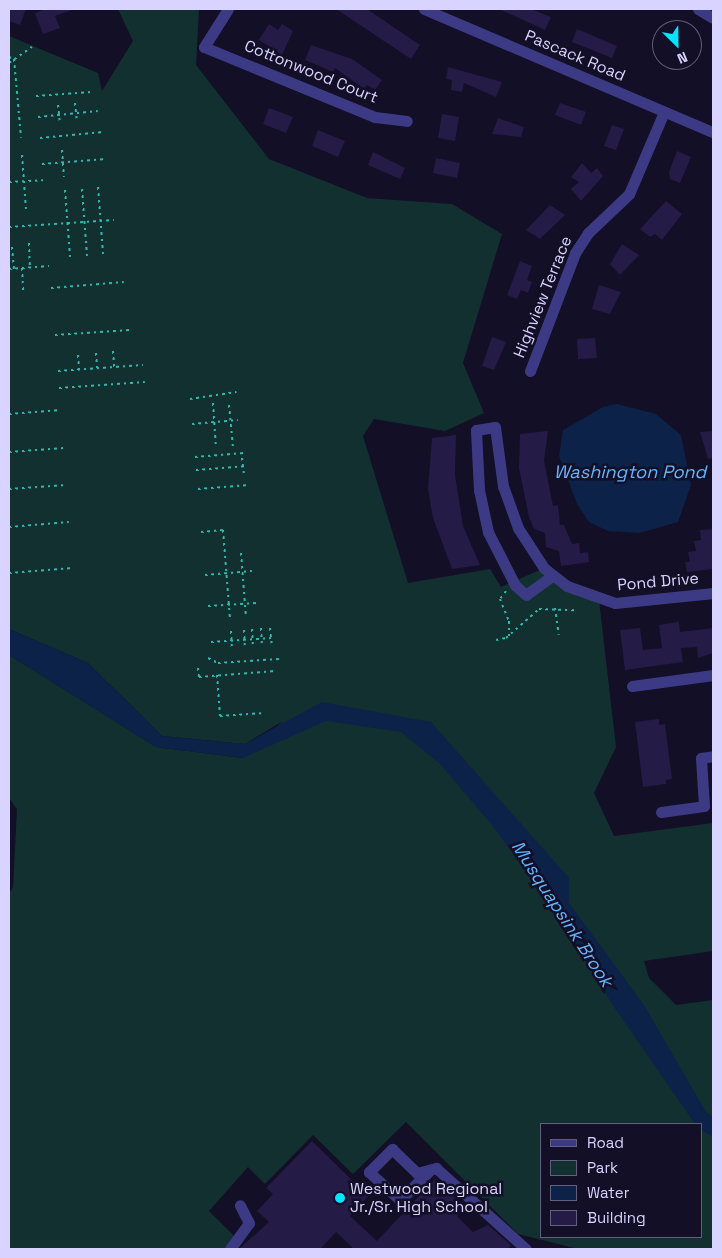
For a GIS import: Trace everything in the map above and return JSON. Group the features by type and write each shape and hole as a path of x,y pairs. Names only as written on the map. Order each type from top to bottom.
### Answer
{"street":[{"name":"Cottonwood Court","path":"228,9 204,47 375,117 407,121"},
{"name":"Pascack Road","path":"424,9 713,132"},
{"path":"698,9 713,18"},
{"name":"Highview Terrace","path":"530,372 575,253 588,233 629,194 664,112"},
{"name":"Pond Drive","path":"552,576 526,595 514,584 488,532 479,490 476,430 495,427 509,507 530,550 552,576 583,595 615,603 713,593"},
{"path":"632,686 713,675"},
{"path":"661,812 704,806 701,758 713,756"},
{"path":"429,1171 400,1200 369,1172 392,1149 416,1173 436,1168 447,1174 526,1249"},
{"path":"230,1249 248,1223 240,1205"}],"path":[{"path":"9,63 32,47"},
{"path":"9,57 14,59"},
{"path":"14,59 21,138"},
{"path":"36,96 91,92"},
{"path":"75,103 76,122"},
{"path":"58,105 60,123"},
{"path":"38,117 98,111"},
{"path":"40,138 103,132"},
{"path":"62,150 64,177"},
{"path":"22,155 26,210"},
{"path":"42,164 106,159"},
{"path":"9,182 43,180"},
{"path":"98,187 103,254"},
{"path":"82,189 87,256"},
{"path":"65,190 70,258"},
{"path":"9,227 114,220"},
{"path":"29,242 30,268"},
{"path":"12,247 14,269"},
{"path":"9,269 49,266"},
{"path":"22,268 23,290"},
{"path":"51,288 124,282"},
{"path":"55,335 130,330"},
{"path":"113,350 114,367"},
{"path":"96,353 97,368"},
{"path":"78,355 79,370"},
{"path":"58,371 143,365"},
{"path":"59,388 145,382"},
{"path":"190,399 236,392"},
{"path":"213,403 216,448"},
{"path":"229,405 233,447"},
{"path":"9,414 61,410"},
{"path":"192,424 238,420"},
{"path":"9,452 64,448"},
{"path":"195,457 244,453"},
{"path":"242,458 244,474"},
{"path":"196,470 248,466"},
{"path":"9,489 66,485"},
{"path":"198,489 249,485"},
{"path":"9,527 69,522"},
{"path":"201,532 223,530 230,619"},
{"path":"241,553 246,618"},
{"path":"9,573 73,568"},
{"path":"205,575 252,571"},
{"path":"506,591 500,599 509,621 509,636"},
{"path":"208,606 257,603"},
{"path":"555,608 559,635"},
{"path":"496,640 509,636 539,609 574,610"},
{"path":"261,628 262,647"},
{"path":"270,628 272,646"},
{"path":"252,629 254,647"},
{"path":"244,630 245,648"},
{"path":"231,631 232,649"},
{"path":"211,642 271,638"},
{"path":"208,658 218,663 279,659"},
{"path":"198,668 198,677 275,672"},
{"path":"217,676 220,716 265,713"}],"green space":[{"path":"118,9 199,9 196,65 269,159 367,198 452,204 502,234 463,363 484,413 445,431 374,419 363,436 408,583 490,569 501,587 544,568 599,600 616,747 594,793 614,836 713,823 713,951 644,961 649,978 676,1005 713,1000 713,1249 578,1249 518,1234 406,1122 353,1174 313,1135 265,1184 248,1167 209,1211 235,1237 224,1249 9,1249 9,894 13,887 17,809 9,798 9,655 156,747 243,758 283,721 245,744 162,736 88,663 9,629 9,36 98,73 102,91 133,41"}],"water":[{"name":"Washington Pond","path":"617,404 656,414 681,435 691,485 678,522 640,533 608,531 589,522 577,504 559,456 563,430 603,407"},
{"name":"Musquapsink Brook","path":"9,629 88,663 162,736 245,744 322,702 431,722 569,878 569,903 644,1005 706,1112 713,1117 713,1137 702,1131 702,1123 694,1123 612,1004 552,907 492,825 439,763 401,732 326,721 243,758 156,747 9,655"}],"building":[{"path":"9,9 26,9 20,25 9,21"},
{"path":"46,9 72,10 55,16 60,28 43,34 35,13"},
{"path":"336,9 367,9 420,45 411,59"},
{"path":"499,9 531,9 551,17 545,30"},
{"path":"269,24 278,30 282,24 293,31 282,55 259,40"},
{"path":"577,29 617,46 612,58 572,42"},
{"path":"311,45 352,59 382,80 375,90 367,85 364,89 335,68 333,72 305,60"},
{"path":"448,67 502,82 496,97 464,83 462,92 451,90 452,80 446,79"},
{"path":"560,103 586,112 581,125 555,115"},
{"path":"269,108 293,117 286,133 263,124"},
{"path":"442,114 459,117 455,141 438,138"},
{"path":"498,118 524,127 521,137 492,134"},
{"path":"612,125 624,129 616,150 604,146"},
{"path":"318,130 345,141 338,157 312,146"},
{"path":"677,151 691,157 680,183 670,179 669,172"},
{"path":"373,152 405,168 400,179 368,165"},
{"path":"436,158 460,163 457,178 433,173"},
{"path":"582,163 591,173 597,168 603,176 581,201 571,189 579,182 571,177"},
{"path":"666,201 682,214 662,240 655,234 650,237 640,229"},
{"path":"550,205 565,215 540,239 526,230"},
{"path":"622,244 639,255 620,275 610,264"},
{"path":"520,261 532,266 527,280 532,282 528,293 521,290 517,299 507,295"},
{"path":"599,285 621,292 610,314 592,309"},
{"path":"492,337 506,342 494,370 482,366"},
{"path":"595,338 597,358 578,359 577,339"},
{"path":"548,431 544,461 553,506 558,505 560,525 564,525 572,544 579,543 580,553 588,552 589,562 561,566 559,551 546,547 545,533 534,529 529,517 519,468 520,434"},
{"path":"713,431 713,458 708,459 700,432"},
{"path":"456,435 455,475 463,526 480,565 452,569 433,518 428,489 432,438"},
{"path":"713,529 713,569 687,572 685,562 690,562 688,552 696,551 694,541 701,540 700,530"},
{"path":"679,622 680,632 713,628 713,653 698,658 697,647 681,648 683,662 625,670 620,630 640,628 643,650 662,648 659,625"},
{"path":"659,719 659,725 665,724 672,779 666,780 666,784 643,787 635,722"},
{"name":"Westwood Regional Jr./Sr. High School","path":"312,1141 368,1196 350,1216 377,1241 435,1179 465,1207 457,1216 473,1232 488,1225 511,1245 508,1249 354,1249 336,1232 320,1249 239,1249 269,1222 257,1211 273,1194 266,1188"}],"place":[{"name":"Westwood Regional Jr./Sr. High School","path":"340,1198"}]}
